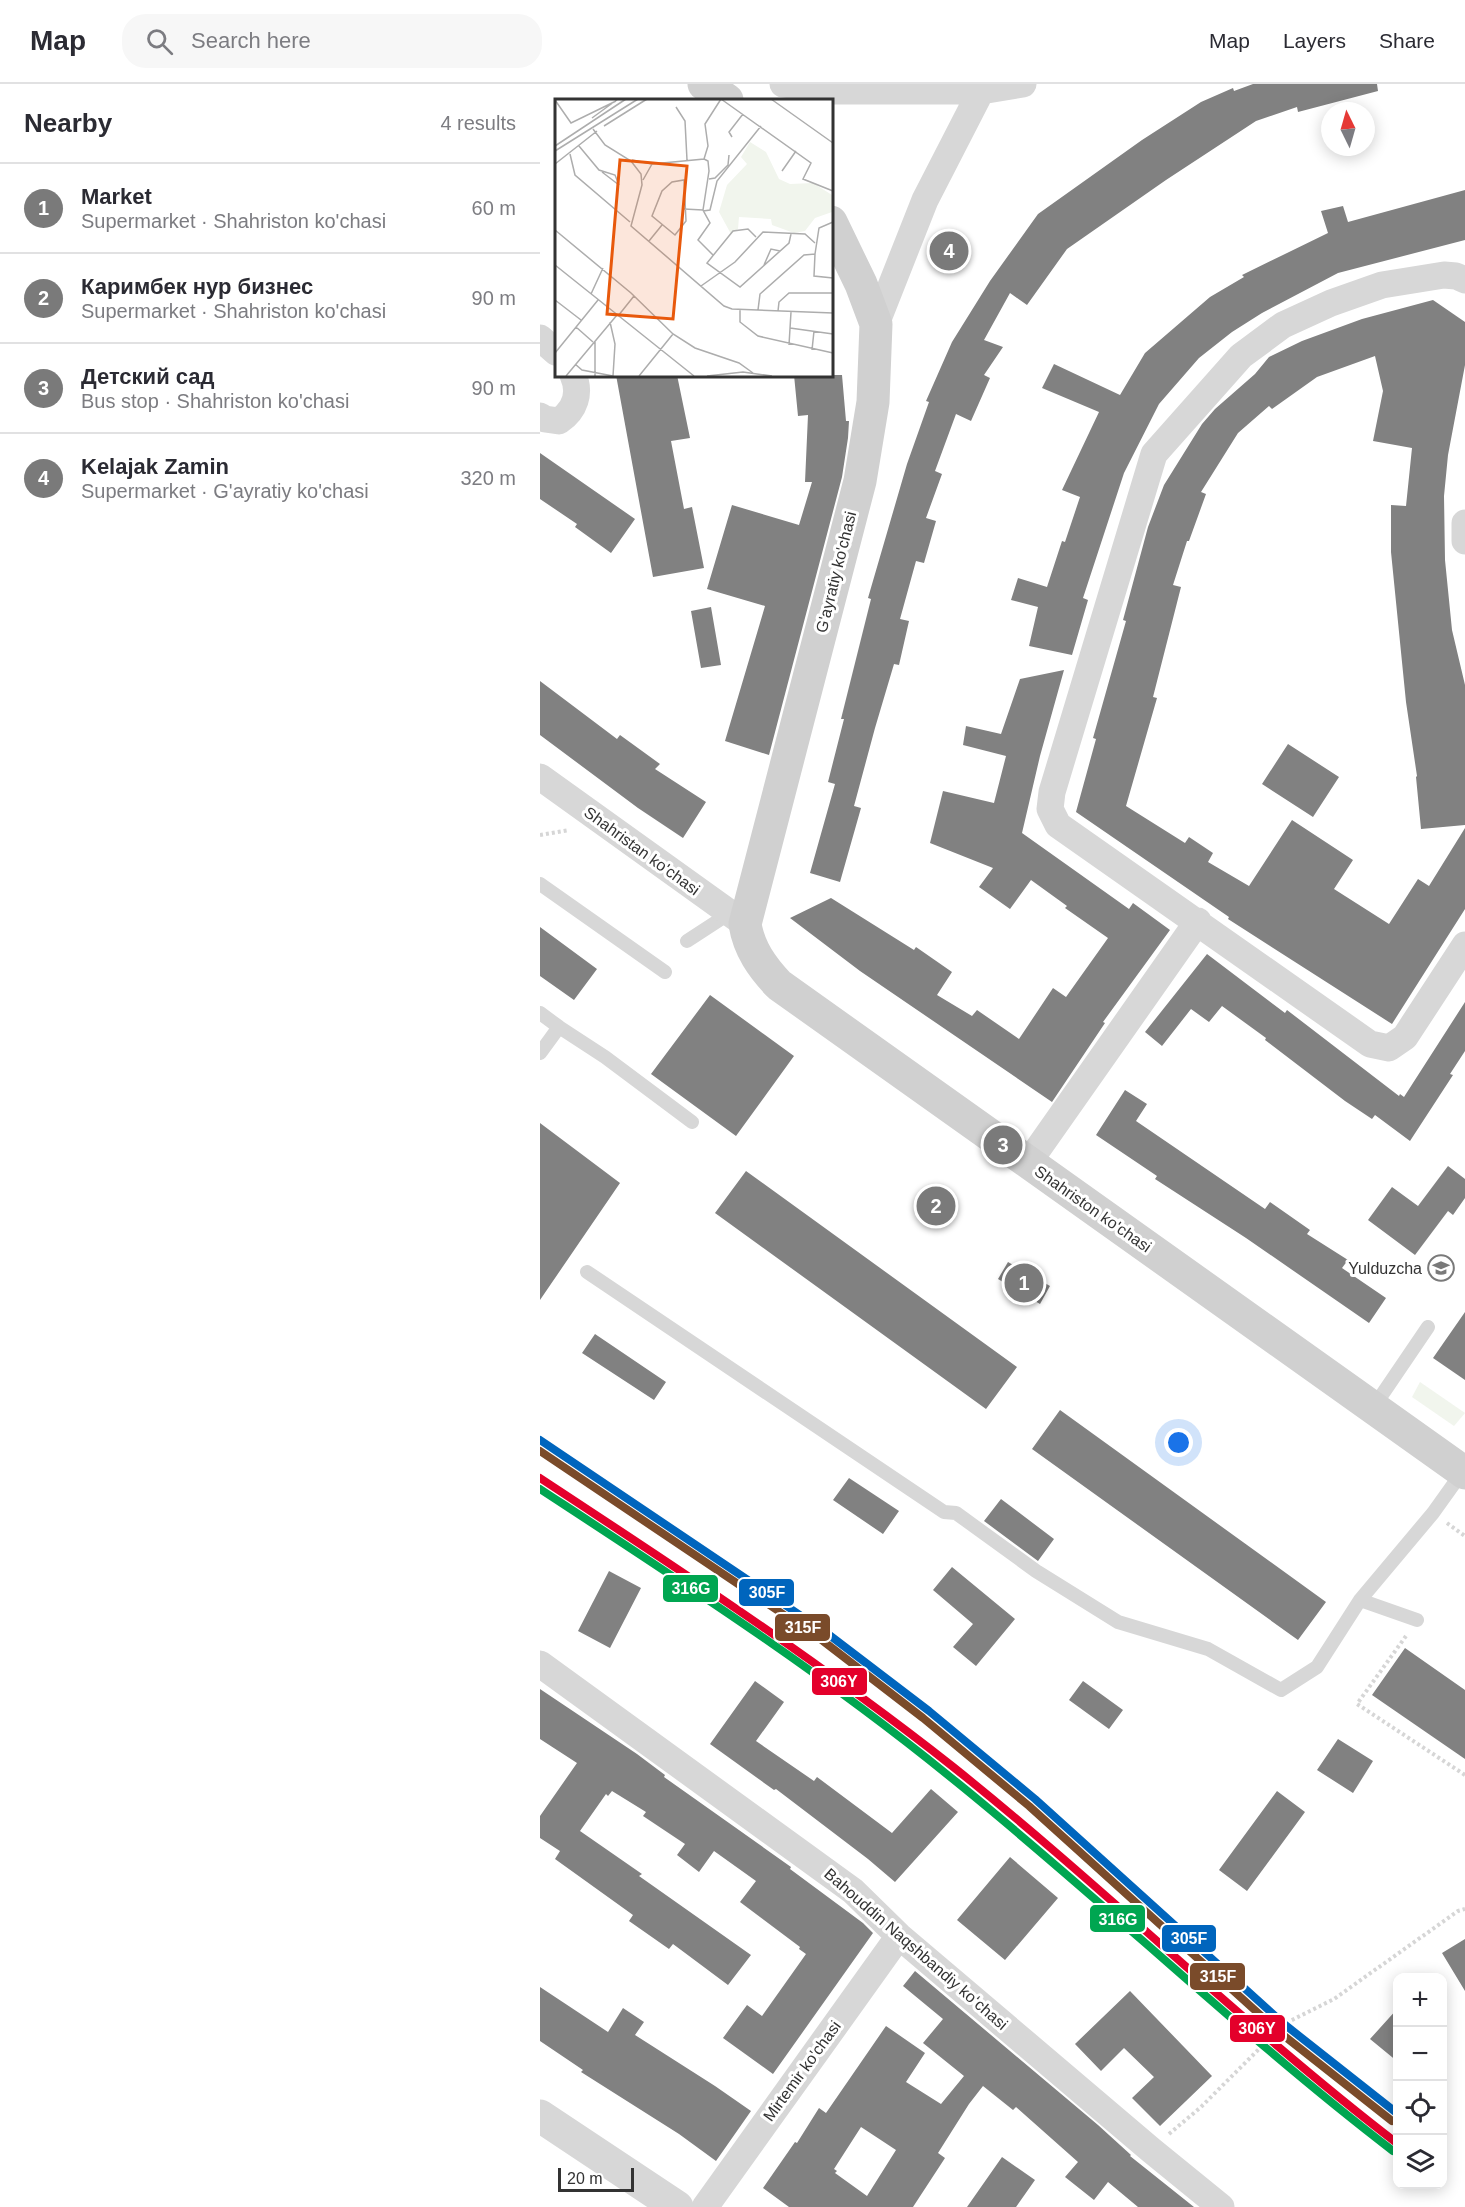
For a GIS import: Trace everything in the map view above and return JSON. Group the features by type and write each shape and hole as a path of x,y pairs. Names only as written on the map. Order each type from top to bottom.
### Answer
{"main road":[{"path":"705,84 726,99"},
{"name":"G'ayratiy ko'chasi","path":"737,919 860,481 873,402 876,324 861,284 832,224"},
{"name":"Shahriston ko'chasi","path":"737,919 754,952 778,985 1464,1472"}],"street":[{"path":"783,84 830,91 981,91 1023,84"},
{"path":"876,324 925,200 981,91"},
{"path":"1465,280 1444,274 1382,285 1331,303 1283,325 1242,356 1154,454 1052,792 1050,809 1058,825 1198,921 1370,1044 1389,1048 1405,1037 1465,945"},
{"path":"540,338 555,351"},
{"path":"550,419 569,414 577,398 573,376"},
{"path":"1465,523 1465,541"},
{"name":"Shahristan ko'chasi","path":"540,777 737,919"},
{"path":"1028,1163 1198,921"},
{"name":"Bahouddin Naqshbandiy koʻchasi","path":"540,1664 853,1891 899,1936 1150,2150 1221,2207"},
{"name":"Mirtemir ko'chasi","path":"705,2207 899,1936"},
{"path":"540,2116 677,2207"}],"lane":[{"path":"540,884 665,972"},
{"path":"687,941 737,919"},
{"path":"540,1013 605,1057 692,1122"},
{"path":"540,1053 559,1027"},
{"path":"587,1272 944,1512 956,1513 1036,1571 1118,1622 1208,1649 1281,1690 1317,1667 1360,1600 1464,1472"},
{"path":"1373,1408 1428,1327"},
{"path":"1360,1600 1417,1620"}],"path":[{"path":"1417,1620 1358,1704 1465,1775"},
{"path":"1150,2150 1200,2108 1284,2024 1334,1999 1458,1911 1465,1909"}],"shaded area":[{"path":"1420,1382 1465,1413 1454,1426 1412,1397"}],"building":[{"path":"1253,84 1377,84 1378,91 1336,102 1321,102 1321,106 1298,112 1297,107 1256,121 1067,249 1027,305 1010,293 984,340 1003,347 984,375 990,378 971,421 956,414 935,471 942,474 926,518 936,521 924,563 916,561 900,619 909,621 899,665 894,664 875,728 854,806 861,808 840,882 810,873 835,784 828,782 871,599 868,598 907,464 929,402 926,401 952,342 990,281 1038,214 1142,140 1201,102 1233,88 1234,91"},
{"path":"1465,190 1465,240 1338,273 1262,313 1232,332 1199,358 1159,404 1124,473 1083,598 1088,600 1072,655 1029,646 1038,607 1011,600 1018,578 1047,587 1080,497 1062,490 1099,412 1042,388 1054,364 1120,395 1145,353 1210,297 1244,277 1242,275 1328,233 1321,211 1343,206 1348,222"},
{"path":"1433,300 1465,322 1465,365 1448,455 1444,496 1445,560 1452,630 1465,685 1465,825 1421,829 1391,552 1391,505 1406,506 1412,448 1373,441 1383,391 1375,356 1317,377 1272,409 1269,406 1238,433 1201,492 1206,494 1189,541 1187,541 1173,585 1181,587 1153,697 1157,698 1126,806 1185,843 1189,837 1213,853 1208,862 1249,886 1292,820 1353,860 1334,889 1389,924 1418,879 1429,886 1465,828 1465,909 1392,1024 1228,919 1229,917 1076,812 1148,527 1164,485 1202,424 1215,409 1255,374 1269,357 1302,341 1362,319"},
{"path":"842,375 846,421 849,421 842,477 769,755 725,741 765,606 707,589 732,505 799,525 812,482 805,482 808,415 798,416 794,376"},
{"path":"616,376 677,376 690,438 671,441 684,509 692,507 704,568 653,577"},
{"path":"540,453 635,519 611,553 575,527 577,524 540,499"},
{"path":"711,607 721,665 701,668 691,611"},
{"path":"1064,670 1022,833 1129,909 1133,903 1170,930 1103,1022 1105,1023 1052,1102 860,971 790,918 831,898 914,950 916,947 952,972 937,995 972,1016 977,1010 1019,1039 1053,988 1066,997 1108,938 1065,908 1067,906 1031,880 1010,909 979,887 993,868 930,843 943,791 994,803 1006,756 963,745 966,726 1001,734 1020,679"},
{"path":"540,681 617,739 620,735 660,764 655,769 706,802 683,838 638,808 540,735"},
{"path":"1288,744 1339,777 1313,817 1262,784"},
{"path":"540,927 597,969 574,1000 540,976"},
{"path":"1207,954 1285,1013 1287,1010 1399,1096 1400,1094 1404,1097 1465,1002 1465,1051 1450,1074 1453,1075 1410,1141 1375,1115 1372,1119 1345,1101 1222,1006 1209,1022 1191,1009 1162,1046 1145,1032"},
{"path":"710,995 794,1056 736,1136 651,1074"},
{"path":"1125,1090 1147,1104 1136,1121 1265,1209 1270,1202 1310,1230 1307,1234 1348,1260 1342,1268 1386,1298 1369,1323 1246,1238 1155,1179 1157,1176 1096,1135"},
{"path":"540,1123 620,1183 540,1300"},
{"path":"1448,1166 1465,1179 1465,1198 1453,1215 1448,1211 1415,1255 1368,1220 1392,1187 1418,1206"},
{"path":"746,1171 1017,1367 986,1409 715,1213"},
{"path":"1008,1262 1050,1286 1040,1304 998,1279"},
{"path":"1465,1312 1465,1380 1433,1358"},
{"path":"595,1334 666,1382 654,1400 582,1353"},
{"path":"1060,1410 1326,1602 1298,1640 1032,1449"},
{"path":"849,1478 899,1511 883,1534 833,1500"},
{"path":"1001,1499 1054,1539 1038,1561 984,1521"},
{"path":"952,1567 1015,1619 976,1666 953,1647 973,1624 933,1590"},
{"path":"609,1571 641,1588 610,1648 578,1631"},
{"path":"1405,1648 1465,1690 1465,1759 1372,1695"},
{"path":"755,1681 784,1702 756,1741 814,1781 817,1777 892,1833 931,1789 958,1812 895,1882 776,1789 774,1790 710,1744"},
{"path":"1083,1681 1123,1710 1109,1729 1069,1700"},
{"path":"540,1689 637,1754 665,1775 664,1777 791,1867 790,1869 863,1923 873,1933 773,2074 723,2038 747,2005 762,2016 806,1954 740,1902 756,1881 714,1851 699,1872 677,1855 685,1844 643,1816 646,1812 612,1791 608,1796 606,1794 580,1831 751,1955 728,1985 673,1944 669,1949 629,1921 633,1915 555,1859 560,1851 540,1838 540,1816 577,1763 540,1739"},
{"path":"1338,1739 1373,1761 1353,1793 1317,1770"},
{"path":"1277,1791 1305,1812 1247,1891 1219,1870"},
{"path":"1010,1857 1058,1898 1005,1960 957,1920"},
{"path":"1465,1939 1465,1991 1442,1953"},
{"path":"915,1971 1098,2125 1130,2156 1194,2207 1138,2207 1108,2182 1094,2200 1065,2177 1078,2162 1016,2107 1013,2110 983,2086 938,2153 945,2158 913,2207 789,2207 763,2188 795,2142 797,2143 819,2108 826,2113 886,2026 925,2053 906,2082 941,2104 964,2076 923,2043 943,2019 903,1986","holes":["861,2127 896,2150 867,2196 835,2173 837,2171 834,2169"]},
{"path":"540,1987 608,2032 623,2008 644,2022 635,2035 751,2111 716,2161 679,2134 581,2072 583,2070 540,2041"},
{"path":"1130,1991 1212,2076 1160,2126 1132,2098 1154,2077 1124,2048 1101,2071 1075,2044"},
{"path":"1393,2014 1393,2058 1370,2039"},
{"path":"1002,2157 1035,2180 1016,2207 967,2207"}],"transit line":[{"name":"305F","path":"540,1440 828,1634 929,1711 1035,1799 1284,2024 1393,2110"},
{"name":"315F","path":"540,1451 823,1641 923,1718 1029,1806 1278,2031 1392,2121"},
{"name":"306Y","path":"540,1478 801,1653 952,1766 1064,1859 1284,2052 1393,2140"},
{"name":"316G","path":"540,1489 748,1627 900,1737 1005,1822 1280,2060 1393,2151"}],"place":[{"name":"Kelajak Zamin","path":"949,251"},
{"name":"Детский сад","path":"1003,1145"},
{"name":"Каримбек нур бизнес","path":"936,1206"},
{"name":"Yulduzcha","path":"1441,1268"},
{"name":"Market","path":"1024,1283"}]}
